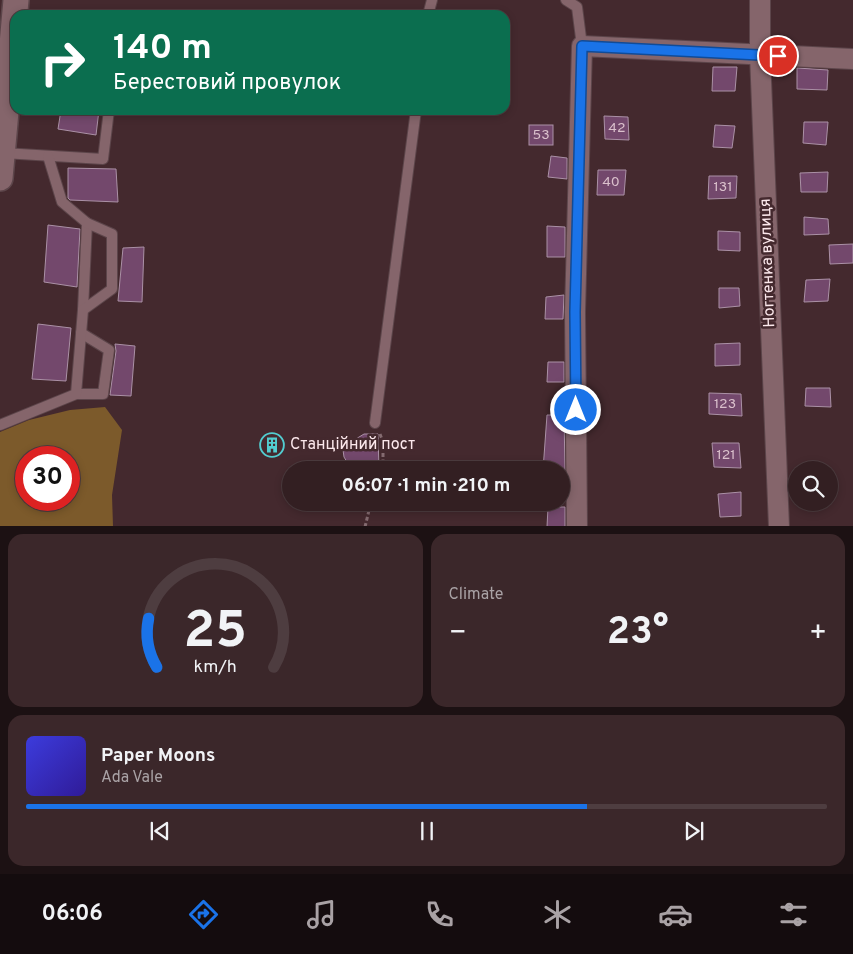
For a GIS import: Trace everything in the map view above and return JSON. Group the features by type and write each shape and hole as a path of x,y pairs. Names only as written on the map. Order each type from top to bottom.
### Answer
{"street":[{"name":"Ногтенка вулиця","path":"760,0 760,55 779,526"},
{"path":"577,526 575,312 582,46 853,59"},
{"path":"0,178 4,153 10,76"}],"lane":[{"path":"566,0 577,7 582,46"},
{"path":"4,153 103,159 108,115"},
{"path":"375,423 415,115"},
{"path":"48,156 62,202 88,223 112,234 112,289 83,310"},
{"path":"76,394 88,223"},
{"path":"0,425 76,394 103,394 109,350 81,333"}],"path":[{"path":"375,423 383,442 383,461"},
{"path":"365,526 369,511"}],"shaded area":[{"path":"105,407 122,430 112,495 113,526 0,526 0,432 29,420 70,410"}],"building":[{"path":"713,67 737,67 735,91 712,91"},
{"path":"797,68 828,70 827,90 797,89"},
{"path":"60,115 98,115 96,135 58,129"},
{"path":"604,116 628,117 629,140 605,139"},
{"path":"804,122 828,122 826,145 803,143"},
{"path":"529,125 553,125 553,145 529,145"},
{"path":"715,125 735,126 732,148 713,147"},
{"path":"551,156 567,158 567,179 548,177"},
{"path":"68,168 116,169 118,202 70,200 68,198"},
{"path":"598,170 626,170 624,195 597,195"},
{"path":"828,172 827,192 801,192 800,173"},
{"path":"709,176 737,176 736,198 708,199"},
{"path":"804,217 828,219 829,234 804,235"},
{"path":"48,225 80,229 77,287 44,282"},
{"path":"547,226 565,227 565,257 547,257"},
{"path":"718,231 740,232 740,251 718,250"},
{"path":"853,244 853,263 830,264 829,245"},
{"path":"144,247 142,302 118,301 123,248"},
{"path":"830,279 828,301 804,302 806,280"},
{"path":"719,288 739,288 740,306 719,308"},
{"path":"564,295 563,319 545,319 546,297"},
{"path":"38,324 71,328 66,381 32,379"},
{"path":"740,343 740,365 715,366 715,344"},
{"path":"115,344 135,346 131,396 110,395 116,351"},
{"path":"548,362 564,362 564,382 547,382"},
{"path":"806,388 830,388 831,407 805,406"},
{"path":"709,393 741,394 742,416 709,414"},
{"path":"547,415 564,415 565,461 544,461"},
{"path":"364,434 378,434 379,461 346,461 343,450 346,445"},
{"path":"712,443 739,443 741,468 714,467"},
{"path":"741,492 741,516 720,517 718,494"},
{"path":"548,511 565,511 565,526 547,526"}],"place":[{"name":"Станційний пост","path":"272,445"}],"route":[{"path":"576,410 575,312 582,46 778,56"}]}
